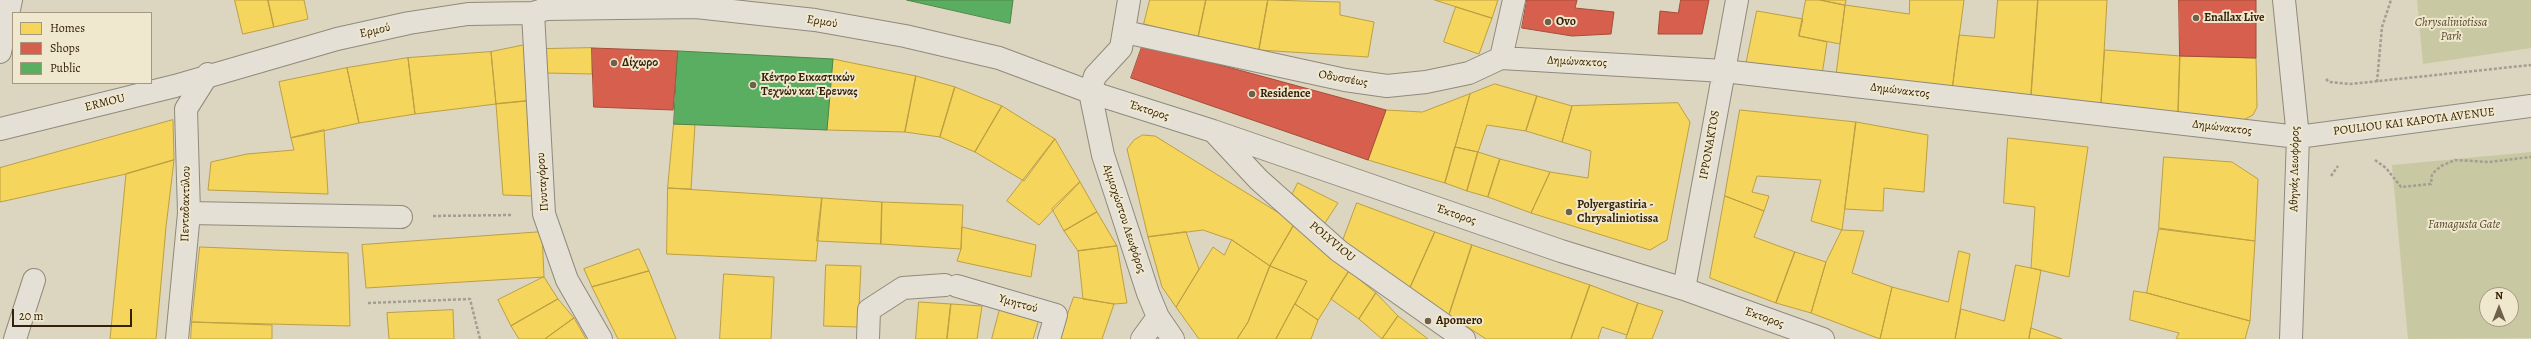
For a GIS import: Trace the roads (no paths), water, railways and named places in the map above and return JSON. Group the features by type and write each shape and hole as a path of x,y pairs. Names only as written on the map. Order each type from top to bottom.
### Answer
{"street":[{"path":"0,52 11,0"},
{"path":"1090,92 1094,76 1121,48 1125,32 1129,0"},
{"path":"1501,58 1514,0"},
{"name":"IPPONAKTOS","path":"1684,289 1737,0"},
{"name":"Αθηνάς Λεωφόρος","path":"2284,0 2298,137 2291,339"},
{"name":"Ερμού","path":"208,74 337,39 409,23 468,14 542,7 696,7 815,20 905,36 999,58 1090,92"},
{"name":"Πνυταγόρου","path":"542,7 537,84 544,214 567,280 601,339"},
{"name":"Οδυσσέως","path":"1125,32 1345,80 1387,86 1426,82 1469,73 1501,58"},
{"name":"Δημώνακτος","path":"1501,58 1724,71 2298,137"},
{"name":"ERMOU","path":"0,129 175,86 208,74"},
{"name":"Πενταδακτύλου","path":"177,339 189,213 186,109 208,74"},
{"name":"Έκτορος","path":"1090,92 1213,131 1554,248 1684,289 1823,339"},
{"name":"Αμμοχώστου Λεωφόρος","path":"1090,92 1103,155 1158,317 1173,339"},
{"name":"POULIOU KAI KAPOTA AVENUE","path":"2298,137 2531,106"},
{"name":"POLYVIOU","path":"1213,131 1259,180 1339,251 1464,339"},
{"path":"189,213 401,217"},
{"path":"15,339 34,280"},
{"name":"Υμηττού","path":"868,339 869,310 903,288 951,285 1056,315 1048,339"},
{"path":"1142,339 1158,317"}],"place":[{"name":"Enallax Live","path":"2196,18"},
{"name":"Ovo","path":"1548,22"},
{"name":"Δίχωρο","path":"614,63"},
{"name":"Κέντρο Εικαστικών Τεχνών και Έρευνας","path":"753,85"},
{"name":"Residence","path":"1252,94"},
{"name":"Polyergastiria - Chrysaliniotissa","path":"1569,212"},
{"name":"Apomero","path":"1428,321"}],"park label":[{"name":"Chrysaliniotissa Park","path":"2451,30"},
{"name":"Famagusta Gate","path":"2464,225"}]}
